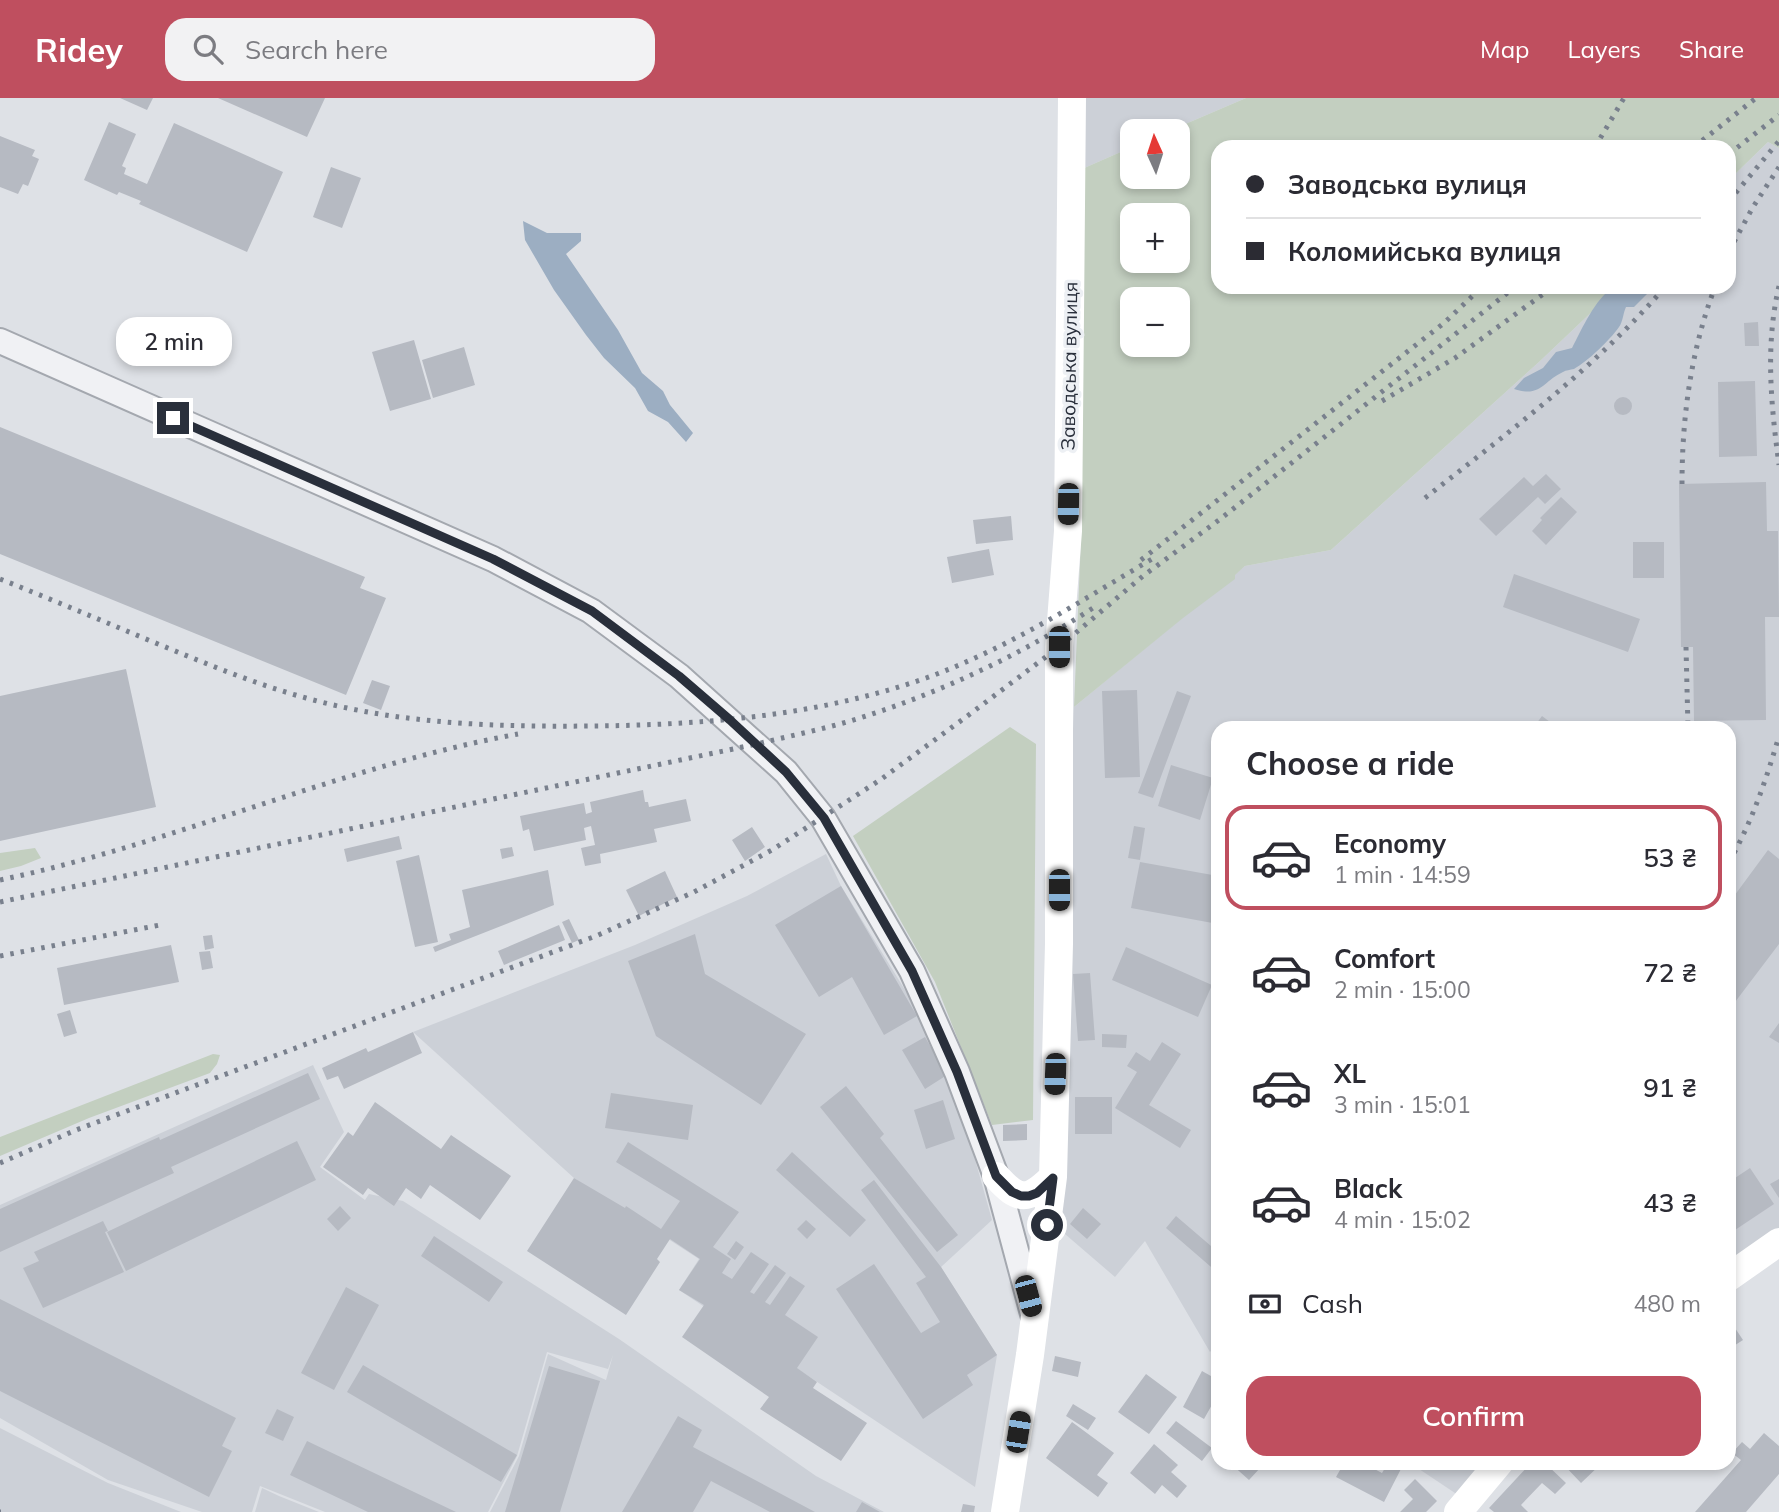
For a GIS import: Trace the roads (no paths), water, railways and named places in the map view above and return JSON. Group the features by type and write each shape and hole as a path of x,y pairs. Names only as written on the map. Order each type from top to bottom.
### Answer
{"main road":[{"name":"Заводська вулиця","path":"1005,1512 1035,1321 1053,1178 1059,944 1059,647 1068,531 1072,98"},
{"path":"996,1176 1012,1192 1021,1196 1037,1193 1053,1178"},
{"path":"1736,1272 1779,1242"},
{"path":"1458,1512 1493,1470"}],"street":[{"path":"0,341 493,559 592,611 679,676 786,772 824,818 912,971 957,1072 996,1176 1035,1321"}],"water":[{"path":"523,221 547,233 581,233 581,241 566,254 618,330 642,373 663,391 670,405 693,433 686,442 668,422 648,411 635,388 604,358 586,335 554,290 525,240"},
{"path":"1605,294 1647,294 1634,307 1626,307 1615,332 1580,365 1556,376 1536,390 1514,389 1524,378 1543,368 1556,352 1572,348"}],"railway":[{"path":"1599,140 1624,98"},
{"path":"1703,140 1756,98"},
{"path":"1736,149 1779,115"},
{"path":"1736,193 1779,141"},
{"path":"1736,238 1779,167"},
{"path":"1779,286 1771,353 1772,398 1779,465"},
{"path":"1141,560 1444,323 1475,294"},
{"path":"0,1163 76,1130 596,936 694,892 772,850 880,780 1059,647 1143,576 1219,520 1506,294"},
{"path":"1382,401 1455,358 1543,294"},
{"path":"1425,498 1580,372 1659,294"},
{"path":"1682,484 1686,409 1694,359 1713,294"},
{"path":"0,579 213,666 268,686 341,707 447,722 590,726 760,716 802,710 885,691 926,678 985,653 1042,624 1152,559"},
{"path":"0,902 757,744 839,724 925,695 983,670 1039,641 1093,608"},
{"path":"1686,647 1688,721"},
{"path":"0,880 130,846 388,765 518,734"},
{"path":"1736,849 1758,800 1779,736"},
{"path":"0,956 160,925"}]}
